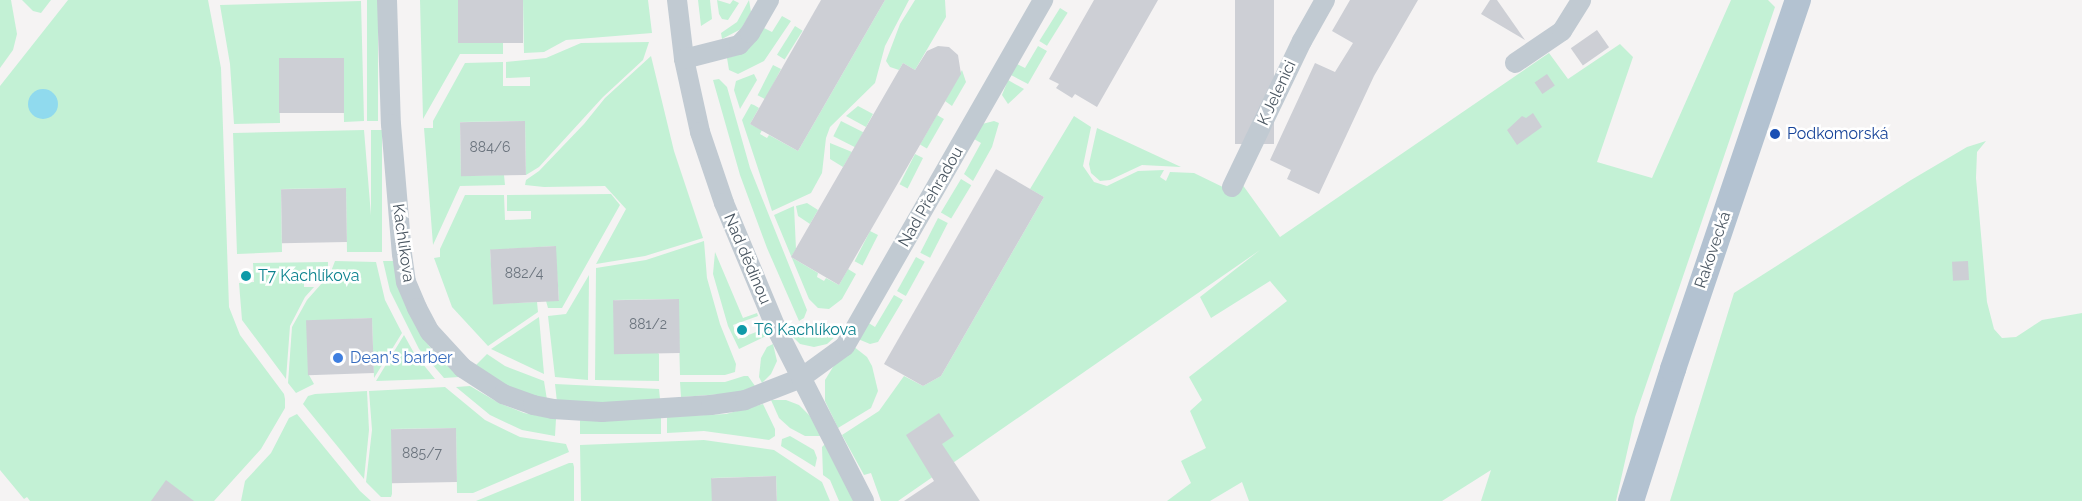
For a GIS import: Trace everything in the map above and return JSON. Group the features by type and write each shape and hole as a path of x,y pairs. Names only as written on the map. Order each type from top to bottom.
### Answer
{"main road":[{"name":"Rakovecká","path":"1631,501 1673,369 1798,0"}],"street":[{"name":"Kachlíkova","path":"387,0 391,124 406,282 430,332 463,368 473,377 511,397 533,405 566,411 711,405 745,400 801,378"},
{"name":"Nad dědinou","path":"676,0 684,59 700,132 724,203 745,258 801,378 864,501"},
{"path":"684,59 739,45 750,33 769,0"},
{"name":"Nad Přehradou","path":"801,378 845,346 1043,0"},
{"name":"K Jelenici","path":"1232,187 1302,41 1325,0"},
{"path":"1515,63 1562,31 1581,0"}],"green space":[{"path":"0,0 11,0 17,34 13,50 0,68"},
{"path":"22,0 51,0 41,13 33,11"},
{"path":"68,0 208,0 221,68 229,307 240,335 284,394 285,399 285,408 261,449 214,501 30,501 27,497 24,499 0,470 0,86"},
{"path":"367,0 378,0 378,121 367,121"},
{"path":"420,0 458,0 459,43 503,42 503,54 460,54 423,119"},
{"path":"523,0 648,0 652,33 566,40 544,52 524,53"},
{"path":"698,0 710,0 712,19 701,26"},
{"path":"717,0 730,4 733,0 739,3 728,20 722,19 719,14"},
{"path":"749,0 751,12 741,29 722,39 721,33 737,22"},
{"path":"885,0 909,0 885,46 875,83 830,127 826,138 822,173 811,193 772,211 742,120 751,104 754,105 759,108 750,124 762,130 760,134 767,138 769,135 798,151"},
{"path":"915,0 945,0 946,17 915,70 903,63 899,70 890,67 886,61 900,24"},
{"path":"1731,0 1768,0 1775,7 1635,417 1616,501 1481,501 1491,470 1442,501 1249,501 1242,482 1210,501 1167,501 1191,483 1181,461 1206,448 1190,411 1202,400 1189,377 1287,301 1270,281 1211,318 1200,297 1260,250 898,501 881,501 871,473 864,475 842,435 879,411 904,376 923,386 941,376 1044,197 1030,189 1074,116 1091,127 1083,166 1094,182 1107,186 1138,171 1164,170 1160,177 1166,181 1170,172 1194,173 1231,191 1242,184 1280,237 1549,53 1568,79 1620,44 1633,57 1597,162 1652,178"},
{"path":"361,1 364,121 344,122 343,58 279,59 280,123 234,124 230,64 220,5"},
{"path":"1060,8 1068,13 1047,46 1039,41"},
{"path":"782,16 791,21 764,61 738,74 729,70 727,58 737,55 764,28 772,32"},
{"path":"795,26 803,31 785,60 777,55"},
{"path":"649,42 643,60 603,97 539,167 526,175 525,121 460,122 461,176 504,175 505,185 460,186 433,245 424,128 433,128 433,121 465,63 503,62 503,86 530,86 530,77 506,78 506,62 546,58 581,43"},
{"path":"1038,46 1047,51 1028,84 1011,75 1017,64 1025,68"},
{"path":"651,56 674,151 703,238 645,256 596,264 626,209 605,186 544,187 525,185 526,180 539,171 584,124 605,98"},
{"path":"773,65 781,69 766,99 758,95"},
{"path":"962,70 966,82 952,106 945,101"},
{"path":"754,74 757,80 740,109 734,90 736,81"},
{"path":"719,79 727,87 750,168 807,310 804,318 799,321 767,248 740,175 713,80"},
{"path":"1008,80 1024,89 1008,104 1002,95"},
{"path":"858,106 873,114 866,127 846,116"},
{"path":"937,115 944,119 927,148 920,144"},
{"path":"841,121 863,132 856,147 833,136"},
{"path":"994,121 999,123 992,147 973,181 964,174 981,143 974,139 982,124"},
{"path":"1097,128 1181,167 1142,165 1110,180 1100,181 1091,173 1089,164"},
{"path":"364,130 374,252 347,252 346,188 281,189 282,252 237,254 233,133"},
{"path":"371,130 382,130 382,252 371,252"},
{"path":"1986,141 1977,152 1976,178 1987,302 1994,329 2002,338 2016,337 2042,320 2082,313 2082,501 1670,501 1734,293 1911,180 1967,147"},
{"path":"830,143 852,152 843,167 830,159"},
{"path":"915,154 923,158 908,188 900,184"},
{"path":"961,179 971,185 951,219 941,212"},
{"path":"611,194 620,205 562,308 548,308 546,301 559,300 555,246 490,250 494,304 537,302 538,312 488,346 452,307 434,258 440,257 440,249 465,195 504,195 505,220 531,219 531,211 507,211 507,195"},
{"path":"807,203 818,210 810,224 798,216 796,206"},
{"path":"794,206 796,249 791,257 774,215"},
{"path":"938,218 948,223 930,258 920,253"},
{"path":"870,231 878,235 863,265 855,261"},
{"path":"704,241 707,278 720,324 736,364 735,372 725,375 680,375 678,299 614,300 659,354 659,381 595,380 596,268 646,260"},
{"path":"715,252 743,318 757,313 758,316 733,325 738,339 764,329 768,335 739,349 728,326 713,274"},
{"path":"792,257 818,273 817,277 824,281 826,278 839,285 848,269 856,274 842,299 829,309 818,308 809,299"},
{"path":"916,257 925,262 906,296 897,291"},
{"path":"335,261 376,262 385,300 402,333 374,378 372,318 307,321 309,375 314,384 296,393 288,383 292,327 307,300 330,274"},
{"path":"383,261 394,261 405,302 429,346 459,377 444,378 419,349 390,291"},
{"path":"328,262 328,271 322,278 304,278 304,287 314,287 305,297 290,326 286,379 242,320 239,283 254,282 253,263"},
{"path":"589,275 588,380 555,377 548,316 566,314"},
{"path":"894,295 903,300 878,342 870,344 858,339 867,322 875,327"},
{"path":"539,317 544,374 491,349"},
{"path":"817,328 837,335 827,344 814,347 800,344 790,334 800,329"},
{"path":"404,335 414,353 435,379 376,381"},
{"path":"773,344 777,361 771,374 762,383 759,377 761,358 767,347"},
{"path":"853,346 867,357 872,366 878,391 871,408 838,428 825,401 825,380 833,367"},
{"path":"487,354 505,366 544,381 547,400 505,387 474,367"},
{"path":"748,376 755,386 737,393 681,397 680,382 725,382"},
{"path":"555,384 659,389 660,399 611,403 557,402"},
{"path":"470,386 499,403 524,413 556,419 555,436 522,430 490,415 456,387"},
{"path":"445,387 485,420 520,437 566,444 569,452 473,493 457,493 456,428 392,429 392,494 391,497 381,497 366,482 372,430 369,391"},
{"path":"367,391 369,430 364,479 303,404 308,396 315,394"},
{"path":"771,400 786,400 799,405 810,416 821,436 805,436 790,428 779,418"},
{"path":"763,404 775,429 775,436 769,440 704,431 667,433 667,417 726,414"},
{"path":"297,414 360,491 371,501 241,501 245,481 271,453 289,418"},
{"path":"580,418 661,418 661,434 580,434"},
{"path":"790,436 814,450 817,458 815,467 781,446 782,439"},
{"path":"704,440 774,450 822,482 830,501 777,501 776,476 712,478 712,501 581,501 580,445"},
{"path":"825,444 854,501 839,501 830,480 823,475 822,447"},
{"path":"573,463 574,467 574,501 476,501"}],"water":[{"path":"43,89 54,93 58,104 54,115 43,119 32,115 28,104 32,93"}],"building":[{"path":"458,0 523,0 523,43 458,43"},
{"path":"821,0 885,0 798,151 750,124"},
{"path":"1094,0 1158,0 1097,107 1075,94 1072,98 1056,88 1059,84 1049,79"},
{"path":"1235,0 1274,0 1274,144 1235,144"},
{"path":"1350,0 1418,0 1374,76 1319,194 1287,179 1291,170 1270,160 1315,63 1335,72 1353,43 1332,31"},
{"path":"1490,0 1497,0 1525,40 1481,14"},
{"path":"1597,30 1609,47 1583,66 1571,48"},
{"path":"938,46 949,47 958,55 961,74 839,285 791,257 903,63 915,70 927,51"},
{"path":"279,58 344,58 344,113 279,113"},
{"path":"1547,74 1555,86 1542,94 1535,82"},
{"path":"1533,113 1542,127 1517,145 1507,130 1522,116 1526,118"},
{"path":"525,121 526,175 461,176 460,122"},
{"path":"996,169 1044,197 941,376 923,386 884,364"},
{"path":"346,188 347,242 282,243 281,189"},
{"path":"556,246 559,301 493,304 490,249"},
{"path":"1968,261 1969,280 1953,281 1952,262"},
{"path":"679,299 680,353 614,354 613,300"},
{"path":"372,318 374,373 308,375 306,320"},
{"path":"939,413 954,436 942,444 980,501 904,501 934,481 906,435"},
{"path":"456,428 457,482 392,483 391,429"},
{"path":"776,476 777,501 712,501 711,478"},
{"path":"166,480 194,501 151,501"}],"place":[{"name":"Podkomorská","path":"1775,134"},
{"name":"T7 Kachlíkova","path":"246,276"},
{"name":"T6 Kachlíkova","path":"742,330"},
{"name":"Dean's barber","path":"338,358"}]}
